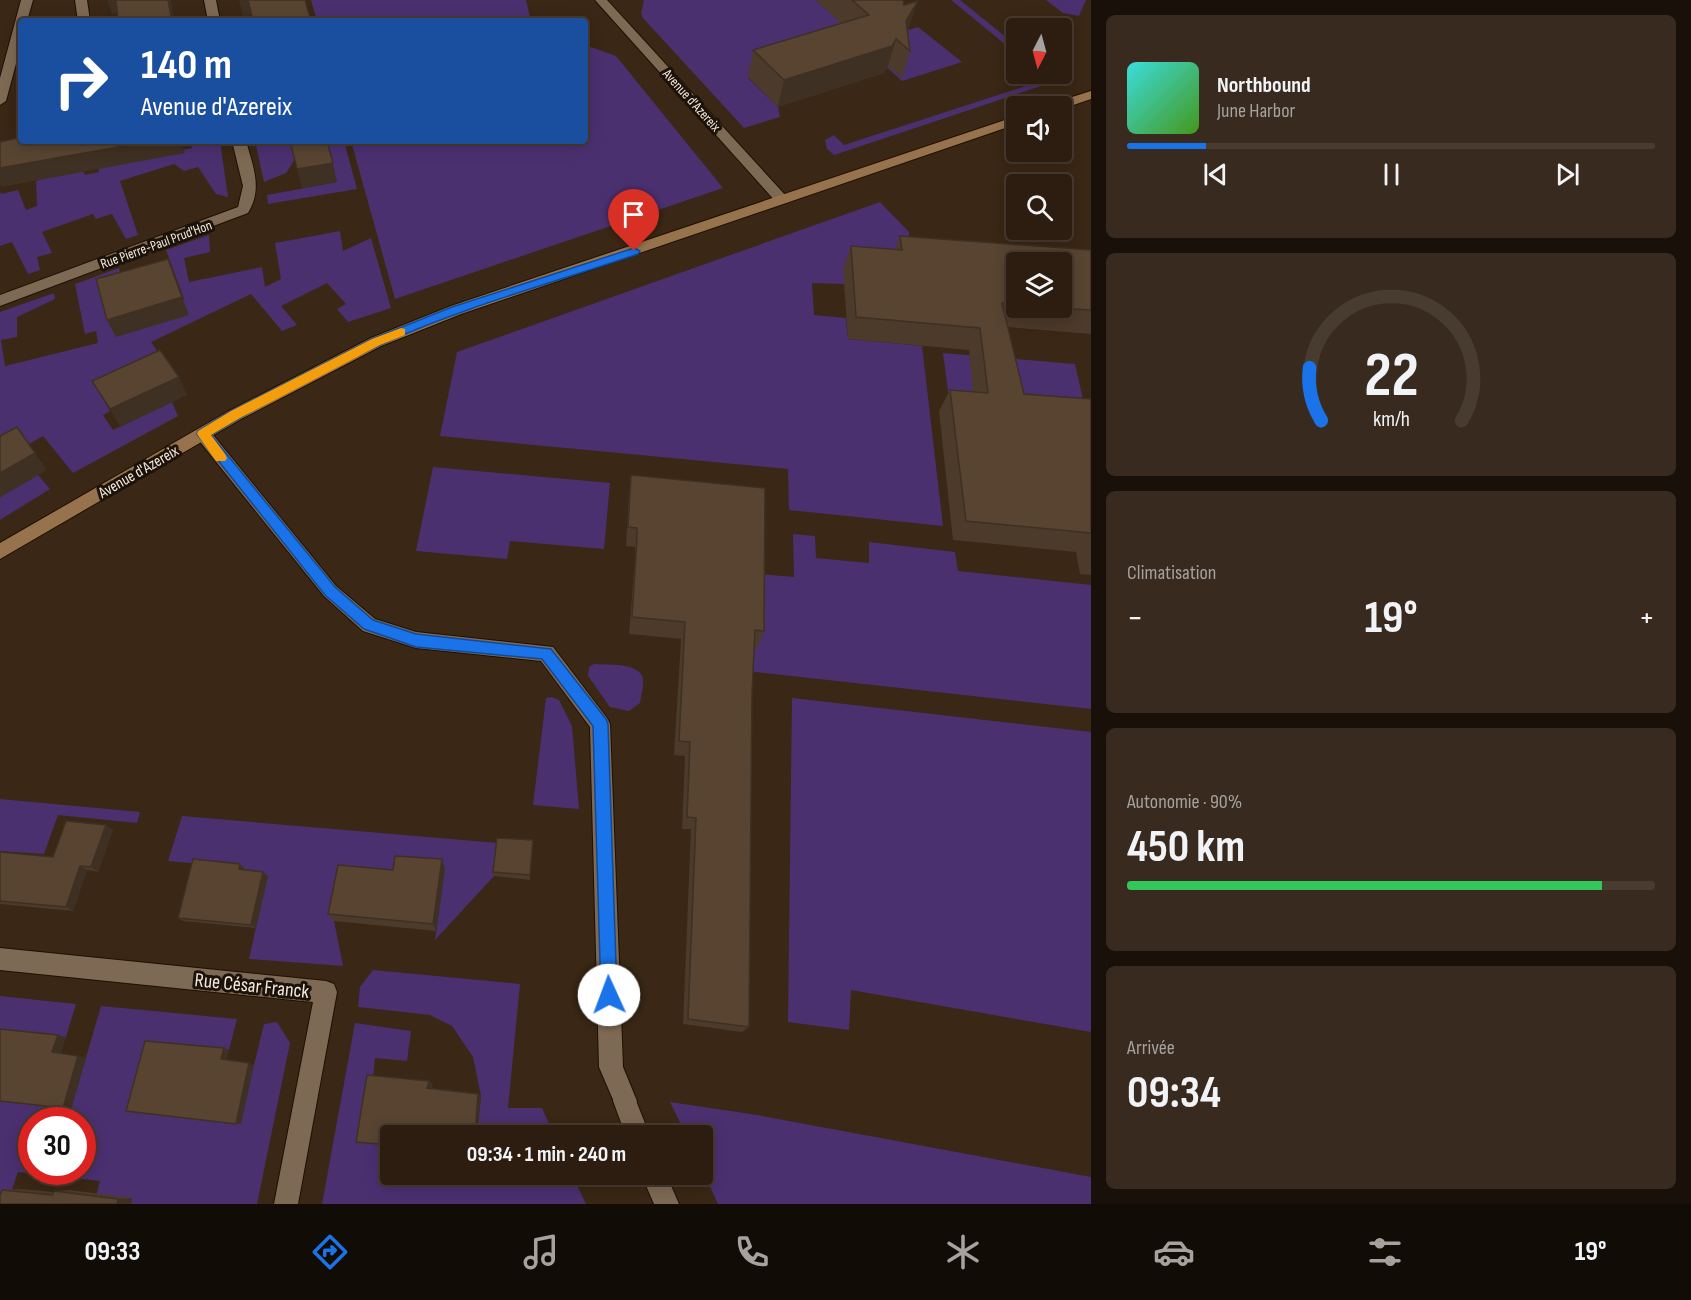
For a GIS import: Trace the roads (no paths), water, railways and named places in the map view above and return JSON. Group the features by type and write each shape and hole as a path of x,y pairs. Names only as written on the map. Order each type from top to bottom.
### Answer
{"main road":[{"path":"1072,101 1091,95"},
{"name":"Avenue d'Azereix","path":"0,552 235,415 376,342 456,310 1006,124"}],"street":[{"path":"22,18 27,0"},
{"path":"81,0 84,18"},
{"path":"210,0 213,18"},
{"name":"Avenue d'Azereix","path":"601,0 782,200"},
{"path":"0,101 18,33"},
{"name":"Rue Pierre-Paul Prud'Hon","path":"0,301 243,210 248,204 250,190 240,144"},
{"path":"203,434 330,591 369,625 416,640 546,653 600,724 611,1066 634,1125"},
{"name":"Rue César Franck","path":"0,959 326,992 286,1204"},
{"path":"658,1185 667,1204"}]}
